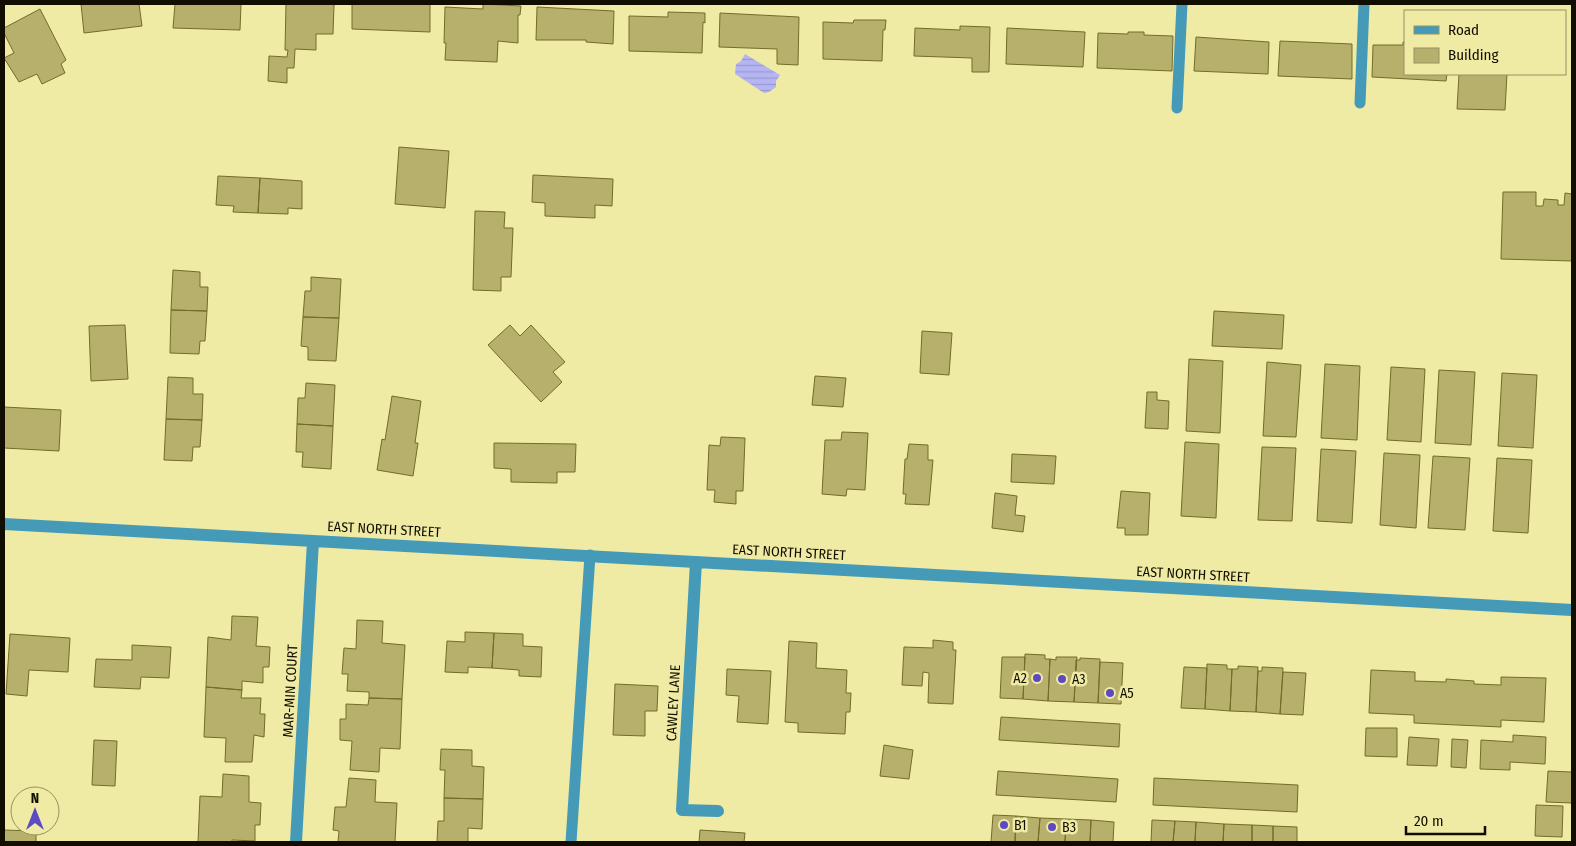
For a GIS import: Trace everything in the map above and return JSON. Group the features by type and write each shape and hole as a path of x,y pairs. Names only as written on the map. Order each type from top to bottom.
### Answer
{"street":[{"name":"EAST NORTH STREET","path":"4,524 1572,610"},
{"name":"MAR-MIN COURT","path":"296,842 313,541"},
{"name":"CAWLEY LANE","path":"696,562 682,810 718,811"}],"lane":[{"path":"1178,108 1182,4"},
{"path":"1360,103 1364,4"},
{"path":"571,842 590,556"}],"water":[{"path":"745,54 780,75 776,81 776,87 764,93 735,74 736,64 741,61"}],"building":[{"path":"81,4 139,4 142,26 84,33"},
{"path":"175,4 241,4 240,30 173,28"},
{"path":"286,4 336,4 334,5 333,34 316,34 316,50 295,49 294,68 287,68 287,83 268,81 269,56 287,57 288,50 285,50"},
{"path":"352,4 430,4 430,32 352,29"},
{"path":"483,4 521,6 520,15 518,15 518,43 498,41 497,62 445,60 445,7 483,9"},
{"path":"537,7 614,11 613,44 586,42 586,40 536,40"},
{"path":"40,9 66,60 61,64 65,73 42,84 37,74 19,82 4,58 14,53 4,33 4,28"},
{"path":"668,12 705,13 702,53 629,51 629,16 668,17"},
{"path":"720,13 799,17 798,65 777,64 777,49 719,47"},
{"path":"854,20 886,20 885,30 883,30 882,61 823,59 823,22 853,23"},
{"path":"960,26 990,27 989,72 972,72 972,58 914,56 915,28 960,30"},
{"path":"1007,28 1085,32 1083,67 1006,64"},
{"path":"1128,32 1144,32 1144,35 1173,36 1172,71 1097,68 1098,33 1128,34"},
{"path":"1196,37 1269,42 1268,74 1194,71"},
{"path":"1280,41 1352,44 1352,79 1278,76"},
{"path":"1404,42 1404,75 1447,75 1446,81 1372,77 1373,45 1403,45"},
{"path":"1459,75 1507,75 1505,110 1457,109"},
{"path":"399,147 449,151 445,208 395,204"},
{"path":"533,175 613,179 612,206 595,205 595,218 545,216 545,203 532,202"},
{"path":"218,176 260,178 258,213 233,212 234,206 216,205"},
{"path":"260,178 302,181 302,209 288,208 288,214 258,213"},
{"path":"1503,192 1536,192 1536,206 1543,206 1544,199 1558,200 1558,205 1564,205 1565,193 1572,194 1572,261 1501,259"},
{"path":"475,211 505,212 504,228 513,228 511,277 501,277 501,291 473,290"},
{"path":"173,270 200,272 200,287 208,287 207,311 171,310"},
{"path":"311,277 341,279 339,318 303,317 305,291 311,291"},
{"path":"171,310 207,311 205,341 200,341 199,354 170,353"},
{"path":"1214,311 1284,315 1282,349 1212,346"},
{"path":"303,317 339,318 336,361 308,360 308,347 301,346"},
{"path":"125,325 128,379 91,381 89,326"},
{"path":"510,325 520,336 531,325 565,362 553,372 562,382 541,402 488,345"},
{"path":"922,331 952,333 949,375 920,373"},
{"path":"1189,359 1223,361 1220,433 1186,431"},
{"path":"1267,362 1301,365 1296,437 1263,436"},
{"path":"1325,364 1360,366 1357,440 1321,438"},
{"path":"1391,367 1425,369 1421,442 1387,440"},
{"path":"1439,370 1475,372 1471,445 1435,443"},
{"path":"1502,373 1537,375 1533,448 1498,446"},
{"path":"815,376 846,378 843,407 812,405"},
{"path":"168,377 193,378 193,394 203,394 202,420 166,419"},
{"path":"306,383 335,385 333,426 297,424 298,398 305,398"},
{"path":"1147,392 1157,392 1157,400 1169,401 1168,429 1145,428"},
{"path":"392,396 421,401 415,443 418,443 413,476 377,470 382,439 385,440"},
{"path":"4,407 61,410 59,451 4,448"},
{"path":"166,419 202,420 200,447 193,447 192,461 164,460"},
{"path":"297,424 333,426 331,469 302,467 303,452 296,452"},
{"path":"842,432 868,433 865,490 847,489 846,496 822,494 825,440 841,440"},
{"path":"721,437 745,438 743,491 736,491 736,504 714,502 715,490 707,490 709,445 720,446"},
{"path":"1185,442 1219,444 1216,518 1181,516"},
{"path":"494,443 576,444 575,472 557,472 557,483 511,482 511,469 494,468"},
{"path":"909,444 928,445 928,460 933,460 929,505 905,504 906,494 903,494 905,459 907,459"},
{"path":"1262,447 1296,448 1292,521 1258,520"},
{"path":"1321,449 1356,451 1352,523 1317,521"},
{"path":"1384,453 1420,455 1416,528 1380,525"},
{"path":"1012,454 1056,456 1054,484 1011,482"},
{"path":"1433,456 1470,458 1465,530 1428,528"},
{"path":"1497,458 1532,460 1528,533 1493,531"},
{"path":"1121,491 1150,493 1148,535 1125,535 1125,528 1117,528"},
{"path":"995,493 1017,496 1015,515 1025,516 1023,532 992,528"},
{"path":"232,616 258,617 256,646 270,647 269,667 263,667 263,683 242,681 242,690 206,687 208,637 231,640"},
{"path":"357,620 383,621 382,643 405,645 402,699 369,698 369,692 347,691 348,674 342,674 344,648 356,649"},
{"path":"465,632 494,633 492,668 468,667 468,673 445,672 447,641 465,642"},
{"path":"494,633 523,634 523,646 542,647 541,677 519,676 519,670 492,668"},
{"path":"10,634 70,638 68,672 29,670 27,696 6,694"},
{"path":"933,640 953,642 953,650 956,650 953,704 928,703 929,673 923,672 922,686 902,685 904,647 933,648"},
{"path":"789,641 817,643 816,668 847,670 846,693 851,693 850,712 846,712 845,734 798,732 798,723 785,722"},
{"path":"132,645 171,647 169,678 141,677 140,689 94,687 96,659 132,660"},
{"name":"A2","path":"1025,654 1045,655 1045,659 1050,659 1048,701 1023,699"},
{"path":"1002,657 1025,657 1023,699 1000,698"},
{"name":"A3","path":"1056,657 1077,657 1074,702 1048,701 1050,659 1056,660"},
{"path":"1080,658 1100,659 1098,703 1074,702 1076,660 1080,660"},
{"name":"A5","path":"1100,662 1123,663 1121,704 1098,703"},
{"path":"1207,664 1227,665 1227,669 1232,669 1230,711 1205,709"},
{"path":"1238,666 1258,667 1256,712 1230,711 1232,669 1238,669"},
{"path":"1184,667 1207,668 1205,709 1181,708"},
{"path":"1262,667 1283,668 1280,714 1256,712 1258,671 1262,671"},
{"path":"727,669 771,671 768,724 737,722 739,696 726,695"},
{"path":"1371,670 1415,672 1415,681 1446,682 1446,679 1474,681 1474,684 1501,685 1501,677 1546,678 1544,722 1501,720 1501,727 1414,723 1414,715 1369,713"},
{"path":"1283,672 1306,673 1303,715 1280,714"},
{"path":"615,684 658,686 657,711 645,711 645,736 613,735"},
{"path":"206,687 242,690 241,698 261,698 260,714 265,714 264,737 254,735 252,762 225,762 226,738 204,737"},
{"path":"369,698 402,699 400,749 380,748 379,772 350,770 352,741 340,740 340,719 346,719 346,704 368,705"},
{"path":"1001,717 1120,724 1119,747 999,740"},
{"path":"1366,728 1397,728 1397,757 1365,756"},
{"path":"1513,735 1546,737 1545,764 1510,762 1510,770 1480,769 1481,740 1513,742"},
{"path":"1409,737 1439,739 1437,766 1407,765"},
{"path":"1452,739 1468,740 1466,768 1451,767"},
{"path":"94,740 117,741 115,786 92,785"},
{"path":"884,745 913,750 909,779 880,776"},
{"path":"441,749 472,750 472,766 484,767 483,799 444,798 445,770 440,770"},
{"path":"998,771 1118,779 1116,802 996,795"},
{"path":"1548,771 1572,772 1572,803 1546,802"},
{"path":"223,774 249,776 249,802 261,803 260,825 255,825 255,841 198,842 200,796 222,797"},
{"path":"349,778 376,780 375,802 397,803 395,842 338,842 339,831 333,830 335,807 346,807"},
{"path":"1154,778 1298,785 1297,812 1153,805"},
{"path":"444,798 483,799 482,829 468,828 468,842 437,842 438,821 444,821"},
{"path":"1536,805 1563,806 1562,837 1535,836"},
{"name":"B1","path":"993,815 1016,816 1015,842 991,842"},
{"path":"1016,816 1040,818 1038,842 1015,842"},
{"name":"B3","path":"1040,818 1066,819 1065,842 1038,842"},
{"path":"1066,819 1091,820 1090,842 1065,842"},
{"path":"1091,820 1114,822 1113,842 1090,842"},
{"path":"1152,820 1175,821 1173,842 1151,842"},
{"path":"1175,821 1196,822 1195,842 1173,842"},
{"path":"1196,822 1224,824 1223,842 1195,842"},
{"path":"1224,824 1252,825 1252,842 1223,842"},
{"path":"1252,825 1273,826 1273,842 1252,842"},
{"path":"1273,826 1297,827 1297,842 1273,842"},
{"path":"4,830 10,830 10,836 36,836 36,842 4,842"},
{"path":"700,830 745,833 744,842 699,842"}],"place":[{"name":"A2","path":"1037,678"},
{"name":"A3","path":"1062,679"},
{"name":"A5","path":"1110,693"},
{"name":"B1","path":"1004,825"},
{"name":"B3","path":"1052,827"}]}
